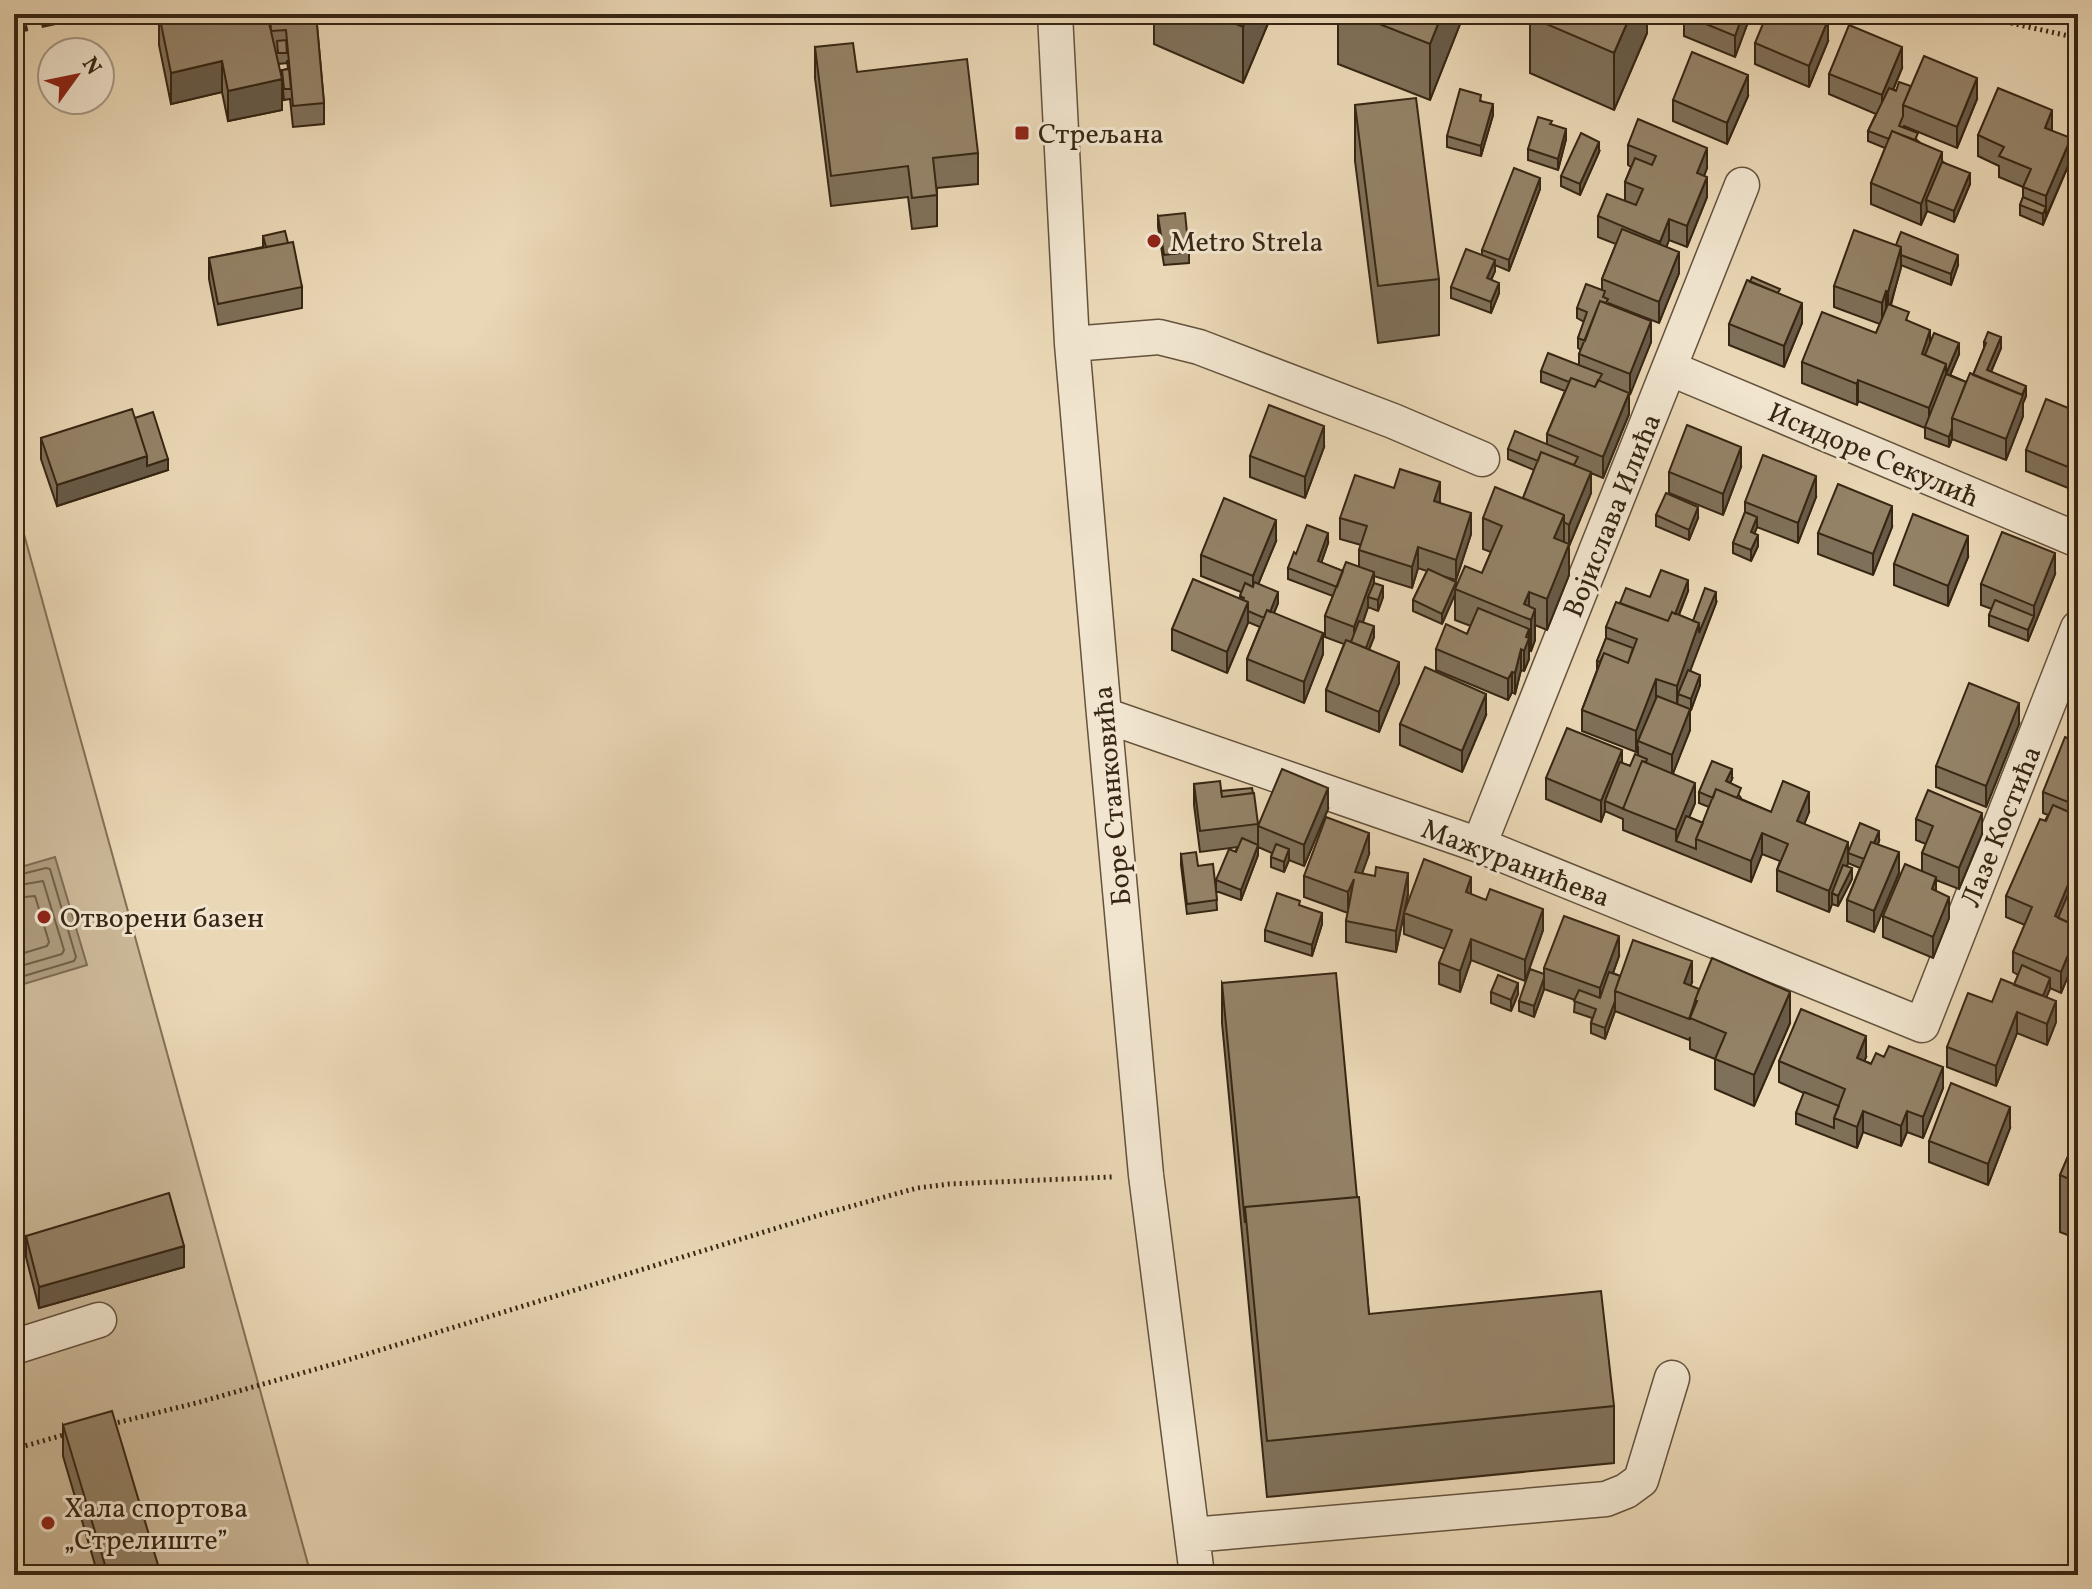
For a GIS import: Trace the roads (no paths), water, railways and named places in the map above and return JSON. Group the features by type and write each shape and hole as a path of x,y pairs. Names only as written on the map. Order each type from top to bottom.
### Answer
{"street":[{"name":"Боре Станковића","path":"1055,14 1072,344 1104,715 1146,1175 1197,1575"},
{"name":"Војислава Илића","path":"1479,845 1742,185"},
{"path":"1072,344 1159,337 1199,347 1393,421 1482,459"},
{"name":"Исидоре Секулић","path":"1669,368 2078,540"},
{"name":"Лазе Костића","path":"1922,1025 2078,628"},
{"name":"Мажуранићева","path":"1104,715 1479,845 1922,1025"},
{"path":"14,1347 99,1320"},
{"path":"1192,1535 1606,1499 1626,1491 1641,1480 1672,1378"}],"water":[{"name":"Отворени базен","path":"55,857 87,965 14,987 14,869"}],"railway":[{"path":"14,31 93,14"}],"place":[{"name":"Стрељана","path":"1022,133"},
{"name":"Metro Strela","path":"1154,241"},
{"name":"Отворени базен","path":"44,917"},
{"name":"Хала спортова „Стрелиште”","path":"48,1523"}]}
